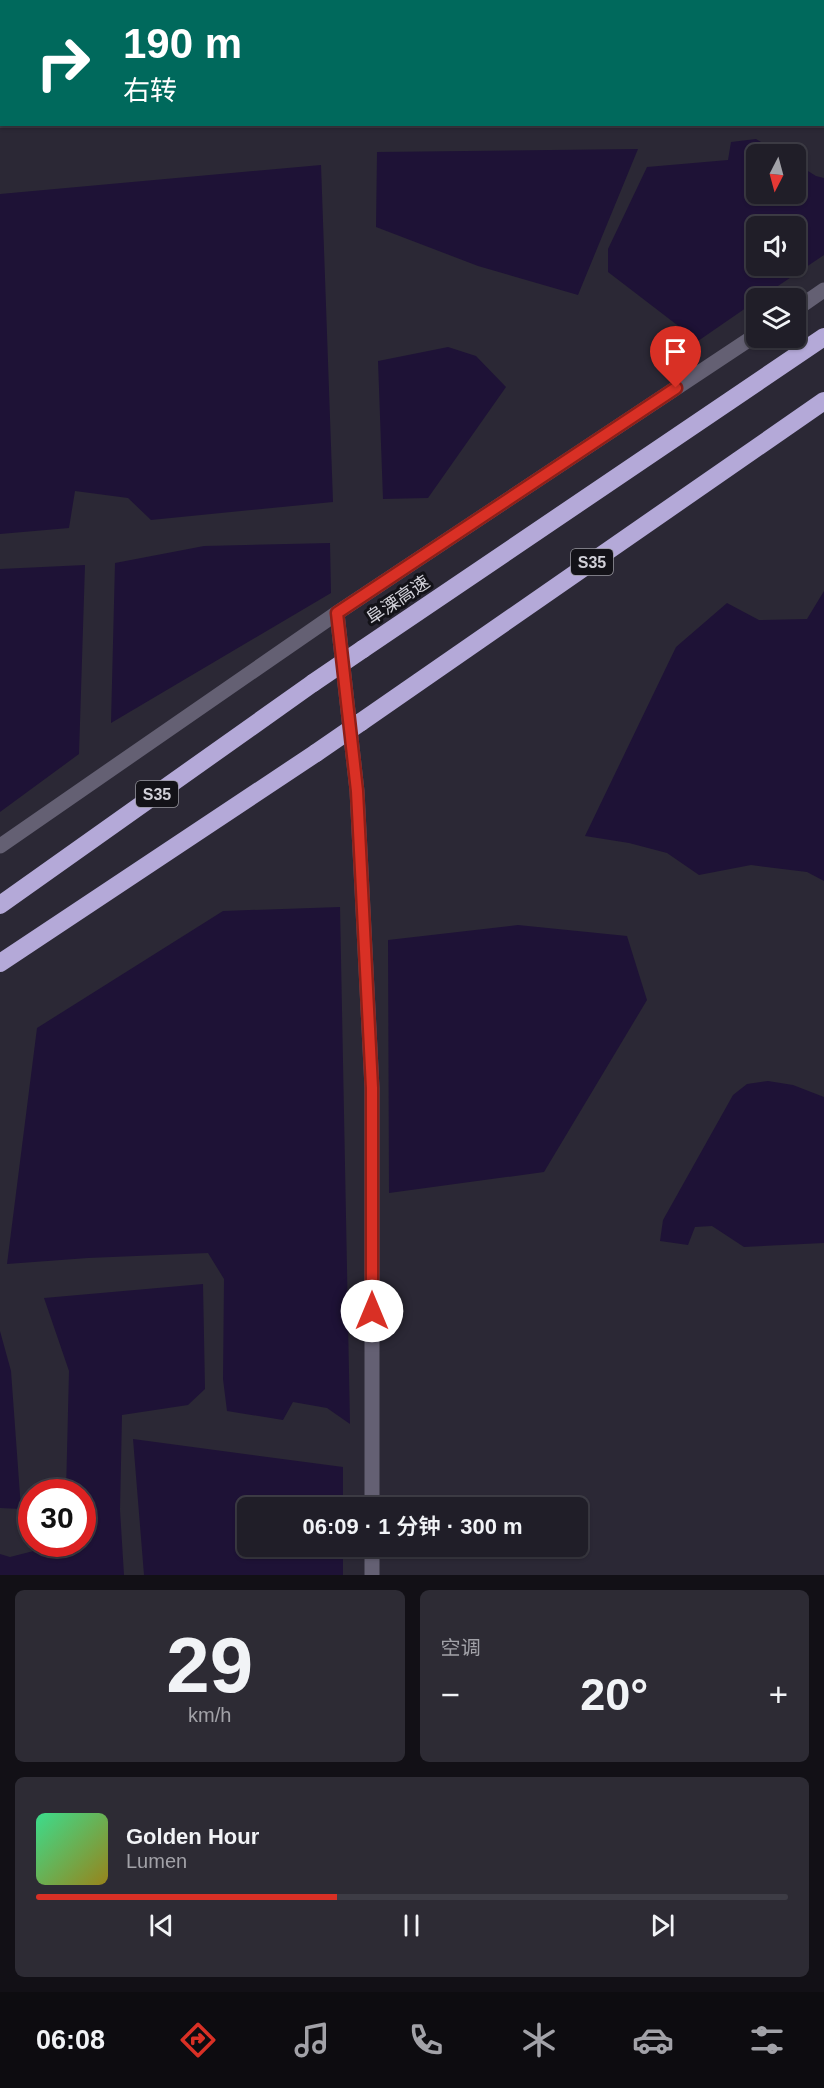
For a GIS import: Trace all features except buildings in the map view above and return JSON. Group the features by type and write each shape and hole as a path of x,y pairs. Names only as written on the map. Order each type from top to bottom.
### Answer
{"highway":[{"name":"阜溧高速","path":"0,905 313,683 824,337"},
{"name":"S35","path":"0,963 316,753 824,401"}],"street":[{"path":"806,302 824,290"},
{"path":"0,846 337,613 746,343"},
{"path":"337,613 357,791 372,1088 372,1497"},
{"path":"372,1557 372,1575"}],"shaded area":[{"path":"756,139 764,144 746,144 746,204 806,204 806,170 824,178 824,255 806,267 806,216 746,216 746,276 793,276 775,288 746,288 746,308 698,341 608,272 608,249 647,167 728,160 731,142"},
{"path":"638,149 578,295 478,266 376,227 377,152"},
{"path":"321,165 333,502 151,520 128,498 75,491 69,528 0,534 0,194"},
{"path":"448,347 476,356 506,387 428,498 383,499 378,361"},
{"path":"330,543 331,593 111,723 115,563 204,546"},
{"path":"85,565 79,754 0,812 0,569"},
{"path":"824,591 824,881 807,872 751,865 699,875 667,853 629,843 585,836 676,647 727,603 759,620 807,619"},
{"path":"340,907 350,1424 327,1408 293,1402 283,1420 227,1411 223,1379 224,1279 208,1253 7,1264 37,1028 223,911"},
{"path":"518,925 627,936 647,1000 544,1172 389,1193 388,940"},
{"path":"768,1081 793,1085 824,1097 824,1243 744,1247 712,1226 695,1227 688,1245 660,1241 663,1220 733,1095 747,1084"},
{"path":"203,1284 205,1389 188,1405 122,1415 120,1510 124,1575 0,1575 0,1554 10,1557 18,1555 18,1557 96,1557 96,1479 66,1479 69,1371 44,1298"},
{"path":"0,1331 11,1371 19,1479 18,1509 0,1508"},
{"path":"133,1439 343,1467 343,1497 237,1497 237,1557 343,1557 343,1575 144,1575"}],"route":[{"path":"372,1311 372,1088 357,791 337,613 676,388"}]}
